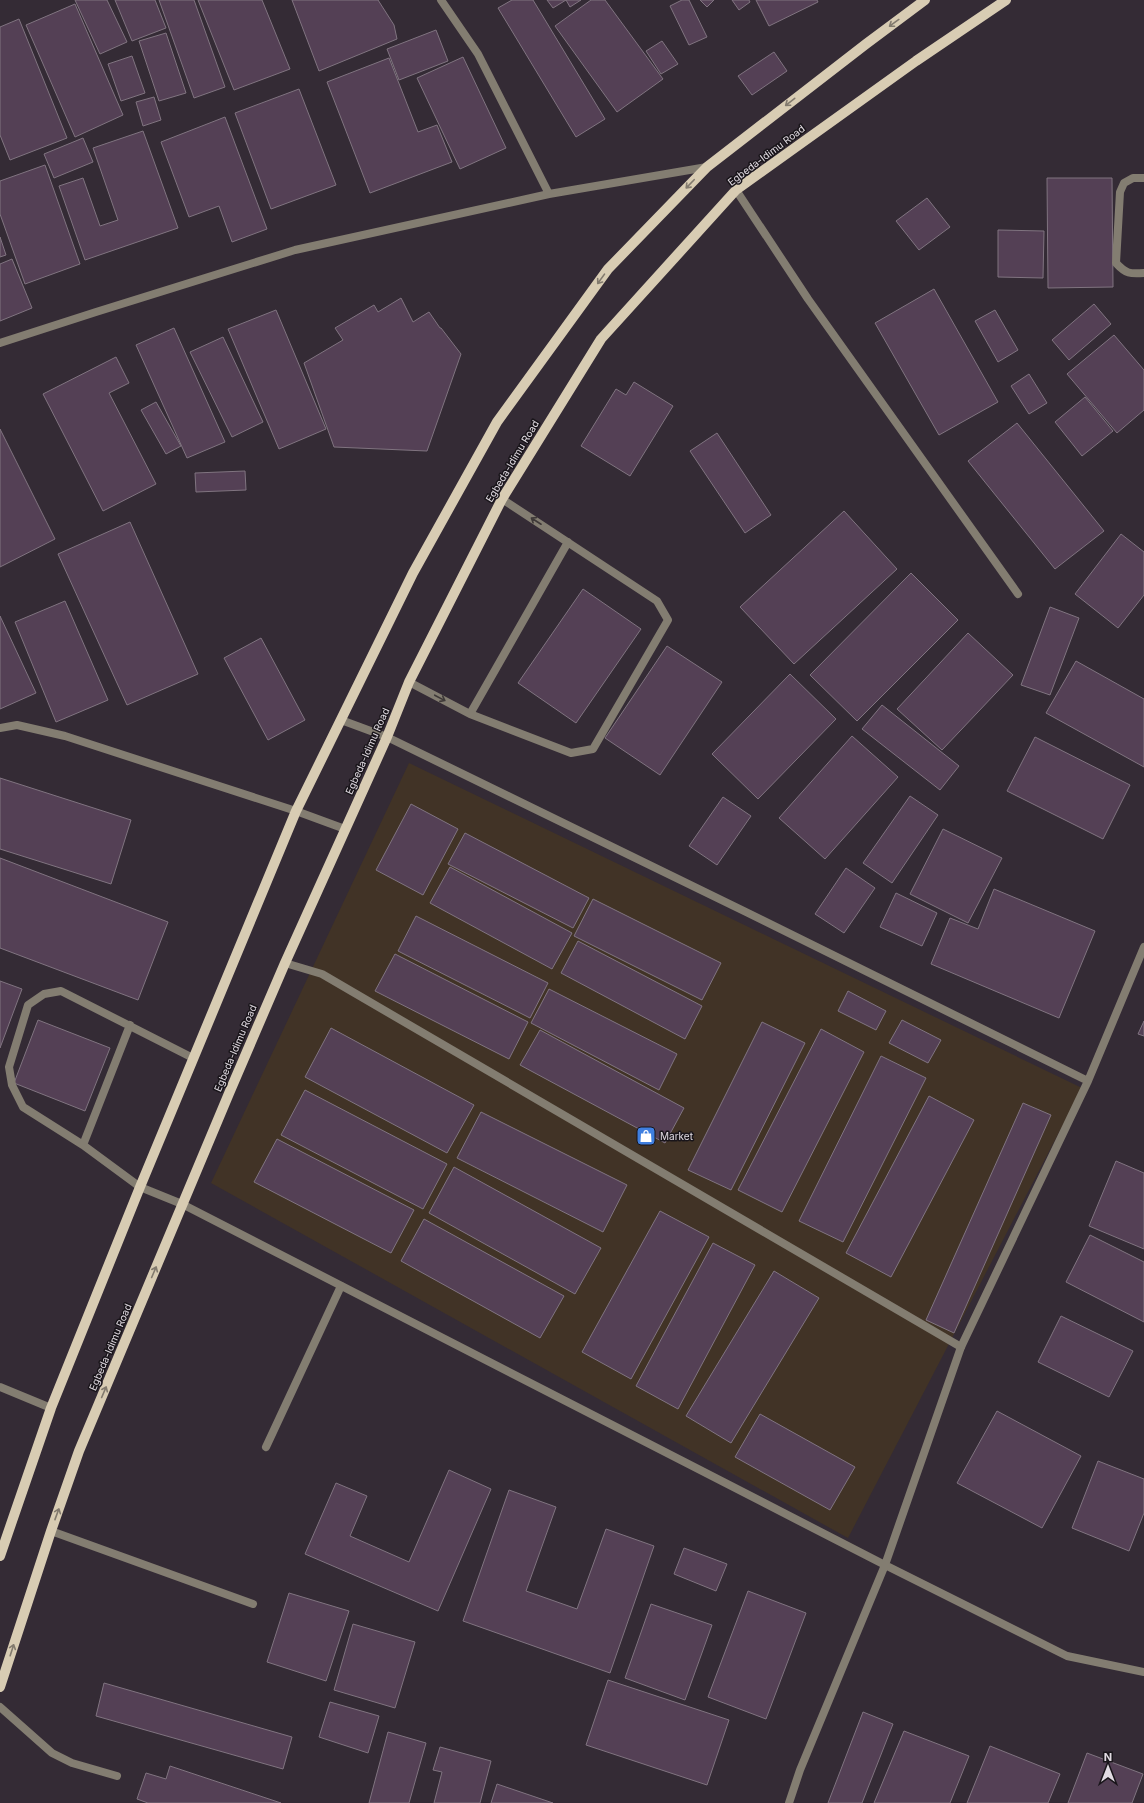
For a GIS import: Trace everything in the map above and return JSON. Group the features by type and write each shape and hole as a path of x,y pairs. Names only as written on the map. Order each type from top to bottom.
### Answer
{"main road":[{"path":"0,1556 52,1408 192,1058 296,811 413,573 497,422 608,269 707,167 925,0"},
{"name":"Egbeda-Idimu Road","path":"0,1687 79,1451 182,1204 285,963 387,737 409,682 502,498 601,339 736,190 916,61 1006,0"}],"street":[{"path":"441,0 478,54 549,194"},
{"path":"0,343 295,250 549,194 707,167"},
{"path":"1144,178 1133,178 1124,183 1120,192 1116,263 1122,270 1130,274 1144,273"},
{"path":"736,190 808,300 1018,594"},
{"path":"409,682 470,714 571,753 593,749 668,620 657,601 502,498"},
{"path":"470,714 568,542"},
{"path":"341,720 387,737 753,915 1088,1081"},
{"path":"0,728 18,726 65,736 296,811 345,829"},
{"path":"789,1803 800,1770 885,1565 961,1347 1088,1081 1144,947"},
{"path":"285,963 322,974 961,1347"},
{"path":"192,1058 61,991 44,994 28,1005 9,1067 12,1085 23,1107 83,1145 140,1187 182,1204 885,1565 1067,1656 1144,1672"},
{"path":"83,1145 130,1025"},
{"path":"266,1447 341,1286"},
{"path":"0,1387 52,1408"},
{"path":"51,1531 253,1604"},
{"path":"0,1706 52,1752 72,1763 117,1776"}],"shaded area":[{"name":"Market","path":"409,763 1082,1088 848,1538 211,1183"}],"building":[{"path":"75,0 107,0 127,42 100,54"},
{"path":"115,0 155,0 166,28 132,41"},
{"path":"159,0 194,0 225,87 194,98"},
{"path":"198,0 262,0 290,69 234,90"},
{"path":"292,0 378,0 394,25 397,39 319,71"},
{"path":"512,0 533,0 605,119 576,137 498,8"},
{"path":"547,0 566,0 553,8"},
{"path":"566,0 581,0 570,7"},
{"path":"591,0 605,0 663,79 617,112 555,26"},
{"path":"682,0 689,0 707,37 689,45 670,6"},
{"path":"700,0 714,0 707,7"},
{"path":"732,0 749,0 750,2 739,10"},
{"path":"756,0 817,0 818,2 769,26"},
{"path":"75,4 123,115 75,137 26,25"},
{"path":"19,19 67,138 10,160 0,135 0,27"},
{"path":"436,30 448,61 399,80 387,49"},
{"path":"166,33 186,93 159,101 139,41"},
{"path":"662,41 678,64 661,74 646,51"},
{"path":"774,52 787,71 752,95 738,76"},
{"path":"132,56 145,93 121,101 108,64"},
{"path":"463,57 506,148 460,169 417,78"},
{"path":"389,58 418,132 437,125 452,162 370,193 327,82"},
{"path":"299,89 336,185 271,209 235,113"},
{"path":"154,97 161,120 143,126 136,102"},
{"path":"225,117 267,229 232,242 219,206 189,217 161,142"},
{"path":"143,131 178,228 85,260 59,186 83,178 100,226 118,220 93,148"},
{"path":"83,138 93,162 54,178 44,154"},
{"path":"45,165 80,264 25,284 0,214 0,181"},
{"path":"1047,178 1112,178 1113,287 1048,288"},
{"path":"927,198 950,227 919,250 896,221"},
{"path":"998,230 1044,231 1043,278 998,277"},
{"path":"0,237 6,255 0,257"},
{"path":"12,259 32,308 0,321 0,264"},
{"path":"934,289 998,402 939,435 875,323"},
{"path":"401,298 413,322 429,312 461,354 427,451 334,447 304,363 343,340 335,328 374,305 378,312"},
{"path":"1094,304 1111,324 1069,360 1052,340"},
{"path":"276,310 326,429 279,449 228,329"},
{"path":"995,310 1018,350 998,362 975,321"},
{"path":"174,328 225,442 187,458 136,345"},
{"path":"1114,335 1144,370 1144,410 1117,433 1067,374"},
{"path":"223,337 263,422 232,437 190,352"},
{"path":"116,357 129,383 109,393 156,484 103,511 43,394"},
{"path":"1029,374 1047,403 1029,414 1011,386"},
{"path":"634,382 673,406 630,476 581,446 616,389 626,395"},
{"path":"1085,397 1113,431 1082,456 1055,422"},
{"path":"156,402 181,446 166,454 141,410"},
{"path":"1017,423 1104,531 1055,569 968,461"},
{"path":"0,429 55,539 0,567"},
{"path":"717,433 771,515 745,533 690,451"},
{"path":"245,471 246,490 196,492 195,473"},
{"path":"844,511 897,569 794,664 740,607"},
{"path":"130,522 198,674 127,705 58,554"},
{"path":"1121,534 1144,552 1144,595 1118,628 1075,594"},
{"path":"911,573 958,620 857,721 810,675"},
{"path":"583,589 641,629 576,723 518,683"},
{"path":"65,601 108,700 56,722 15,622"},
{"path":"1050,607 1079,618 1050,695 1021,685"},
{"path":"0,616 36,693 0,709"},
{"path":"968,633 1013,675 942,750 897,709"},
{"path":"261,638 305,720 268,740 224,658"},
{"path":"667,646 722,682 660,775 605,738"},
{"path":"1076,661 1144,699 1144,767 1046,713"},
{"path":"790,674 836,719 758,799 712,754"},
{"path":"882,705 959,766 940,790 862,729"},
{"path":"852,736 898,777 825,859 779,818"},
{"path":"1035,737 1130,785 1103,839 1007,791"},
{"path":"0,778 131,820 111,884 0,849"},
{"path":"910,796 938,815 892,883 863,863"},
{"path":"723,797 751,816 717,865 689,846"},
{"path":"411,804 458,829 423,895 376,870"},
{"path":"943,829 1002,858 968,923 910,894"},
{"path":"465,833 589,898 573,928 448,864"},
{"path":"0,858 168,922 138,1000 0,948"},
{"path":"450,867 572,933 552,969 430,903"},
{"path":"846,868 875,888 844,933 815,914"},
{"path":"994,889 1095,931 1059,1018 931,964 950,918 978,929"},
{"path":"896,893 937,913 922,946 880,927"},
{"path":"593,899 721,963 702,1000 574,936"},
{"path":"416,916 548,983 530,1018 398,951"},
{"path":"578,941 702,1006 685,1039 561,973"},
{"path":"395,954 528,1022 509,1059 375,991"},
{"path":"0,981 22,989 0,1048"},
{"path":"549,989 677,1054 659,1090 531,1023"},
{"path":"848,991 886,1011 876,1030 838,1011"},
{"path":"38,1020 110,1048 85,1111 14,1083"},
{"path":"902,1020 941,1040 928,1063 889,1043"},
{"path":"1144,1021 1144,1036 1138,1034"},
{"path":"762,1022 805,1043 731,1190 688,1170"},
{"path":"331,1028 474,1105 447,1153 305,1077"},
{"path":"821,1029 864,1052 782,1212 738,1190"},
{"path":"540,1030 684,1108 665,1143 520,1065"},
{"path":"881,1056 926,1078 843,1242 799,1221"},
{"path":"305,1090 447,1164 423,1209 281,1135"},
{"path":"929,1096 974,1120 891,1277 846,1253"},
{"path":"1023,1103 1051,1115 954,1333 926,1320"},
{"path":"481,1112 627,1185 603,1232 457,1158"},
{"path":"277,1139 414,1210 391,1253 254,1182"},
{"path":"1116,1161 1144,1173 1144,1249 1089,1226"},
{"path":"454,1167 601,1248 575,1294 429,1213"},
{"path":"660,1211 709,1237 631,1379 582,1352"},
{"path":"424,1219 564,1296 540,1338 401,1261"},
{"path":"1090,1235 1144,1262 1144,1322 1066,1282"},
{"path":"713,1243 755,1265 678,1409 636,1386"},
{"path":"774,1271 819,1298 731,1443 686,1416"},
{"path":"1061,1316 1133,1351 1109,1397 1038,1362"},
{"path":"997,1411 1081,1456 1042,1528 957,1483"},
{"path":"760,1414 855,1467 830,1510 735,1457"},
{"path":"1098,1461 1144,1479 1144,1513 1129,1551 1072,1528"},
{"path":"449,1470 491,1489 438,1611 305,1554 336,1483 367,1496 350,1536 409,1562"},
{"path":"509,1490 556,1507 526,1591 577,1609 606,1529 654,1546 610,1673 463,1621"},
{"path":"684,1548 727,1564 716,1591 674,1574"},
{"path":"748,1591 806,1613 766,1719 708,1697"},
{"path":"289,1593 349,1611 326,1681 267,1662"},
{"path":"651,1604 712,1625 685,1700 625,1678"},
{"path":"353,1624 415,1642 395,1708 334,1690"},
{"path":"608,1680 729,1720 707,1785 586,1745"},
{"path":"104,1683 292,1737 283,1769 96,1716"},
{"path":"330,1702 379,1716 368,1753 319,1737"},
{"path":"863,1712 893,1724 862,1803 828,1803"},
{"path":"904,1731 969,1756 950,1803 874,1803"},
{"path":"388,1732 426,1743 409,1803 369,1803"},
{"path":"990,1746 1060,1774 1048,1803 967,1803"},
{"path":"440,1747 491,1761 480,1803 434,1803 442,1772 433,1770"},
{"path":"1087,1753 1143,1774 1132,1803 1068,1803"},
{"path":"170,1766 281,1803 148,1803 137,1799 146,1773 166,1779"},
{"path":"497,1784 553,1803 491,1803"}],"place":[{"name":"Market","path":"646,1136"}]}
